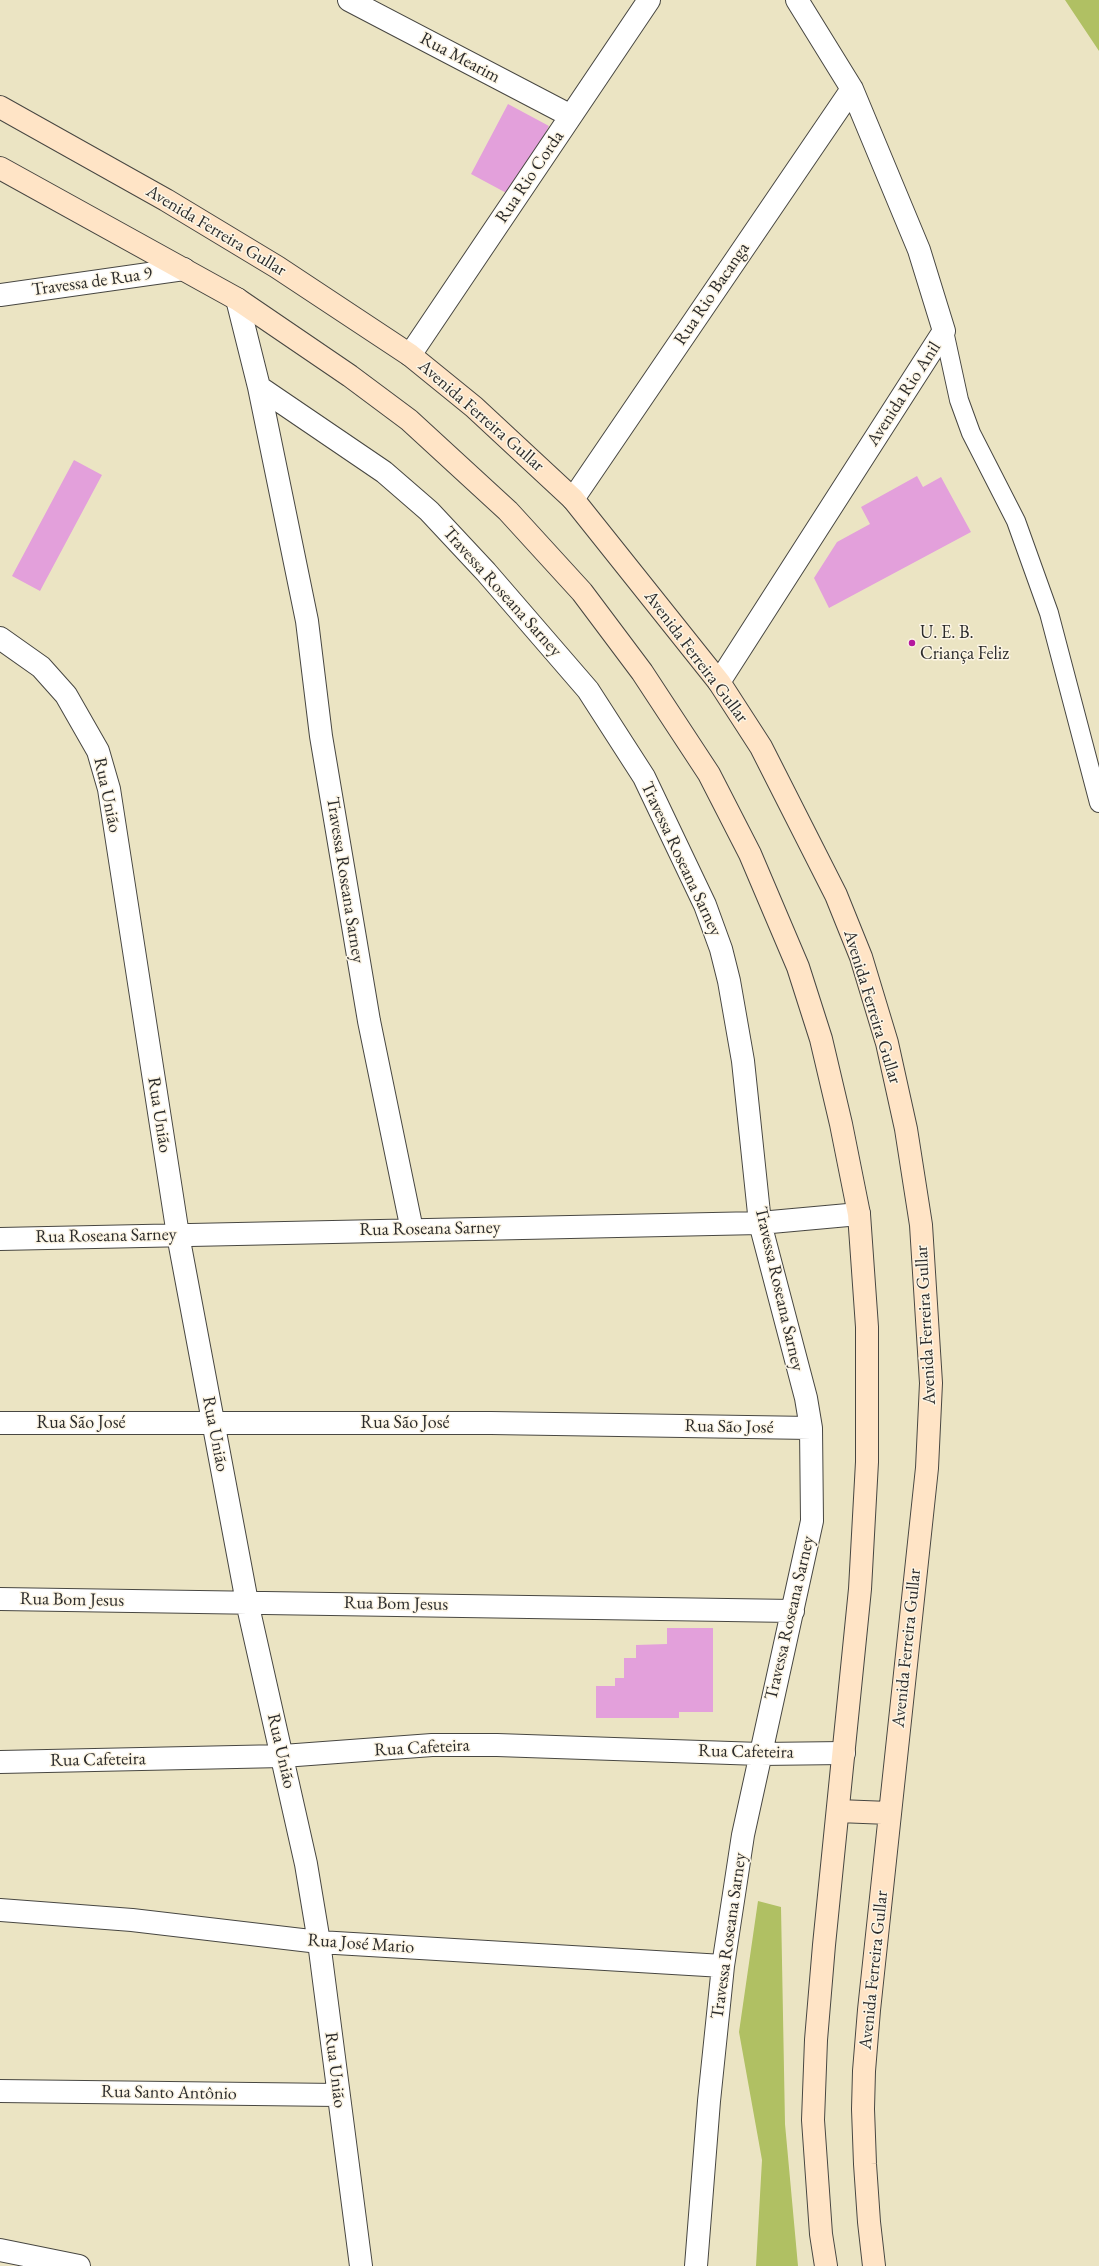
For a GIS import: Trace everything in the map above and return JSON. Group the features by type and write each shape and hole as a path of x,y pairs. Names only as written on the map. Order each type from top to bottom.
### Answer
{"main road":[{"name":"Avenida Ferreira Gullar","path":"0,107 166,200 277,267 410,355 474,407 573,499 719,682 761,747 836,895 861,956 887,1043 906,1129 921,1225 931,1383 927,1468 889,1812 869,2010 863,2101 869,2222 874,2266"},
{"path":"0,168 237,299 350,376 409,420 508,511 582,592 642,672 709,774 750,854 798,967 821,1039 860,1214 867,1327 867,1462 860,1589 816,2032 813,2120 821,2234 826,2266"},
{"path":"838,1811 889,1812"}],"street":[{"name":"Rua Mearim","path":"349,0 571,116"},
{"name":"Rua Rio Corda","path":"410,355 649,0"},
{"name":"Avenida Rio Anil","path":"719,682 944,331 919,250 852,89 797,0"},
{"name":"Rua Rio Bacanga","path":"573,499 852,89"},
{"name":"Travessa de Rua 9","path":"0,295 184,269"},
{"name":"Travessa Roseana Sarney","path":"237,299 259,387 307,621 321,736 369,1021 412,1230"},
{"name":"Travessa Roseana Sarney","path":"259,387 384,472 429,511 486,572 588,690 644,777 706,905 721,949 732,995 744,1061 760,1222 806,1398 811,1428 812,1521 760,1754 744,1835 723,1966 709,2101 696,2266"},
{"name":"Rua União","path":"0,638 41,667 66,695 98,751 109,790 178,1235 247,1602 283,1756 306,1864 319,1942 361,2266"},
{"name":"Rua Roseana Sarney","path":"0,1238 760,1222 860,1214"},
{"name":"Rua São José","path":"0,1423 491,1423 811,1428"},
{"name":"Rua Bom Jesus","path":"0,1598 792,1610"},
{"name":"Rua Cafeteira","path":"0,1762 283,1756 432,1745 760,1754 844,1753"},
{"name":"Rua José Mario","path":"0,1910 132,1920 319,1942 723,1966"},
{"name":"Rua Santo Antônio","path":"0,2091 338,2095"},
{"path":"0,2250 79,2266"}],"lane":[{"path":"944,331 959,400 971,433 1016,521 1049,613 1099,803"}],"green space":[{"path":"1065,0 1099,0 1099,51"},
{"path":"758,1901 781,1907 785,2124 798,2266 756,2266 762,2160 739,2032"}],"building":[{"path":"508,104 549,126 512,196 471,174"},
{"path":"74,460 102,475 40,591 12,576"},
{"path":"917,476 923,487 941,477 971,532 829,608 814,578 837,542 870,524 861,507"},
{"path":"667,1628 713,1628 713,1712 679,1712 679,1718 596,1718 596,1686 615,1686 615,1678 624,1678 624,1658 636,1658 636,1645 667,1644"}],"place":[{"name":"U. E. B. Criança Feliz","path":"912,643"}]}
